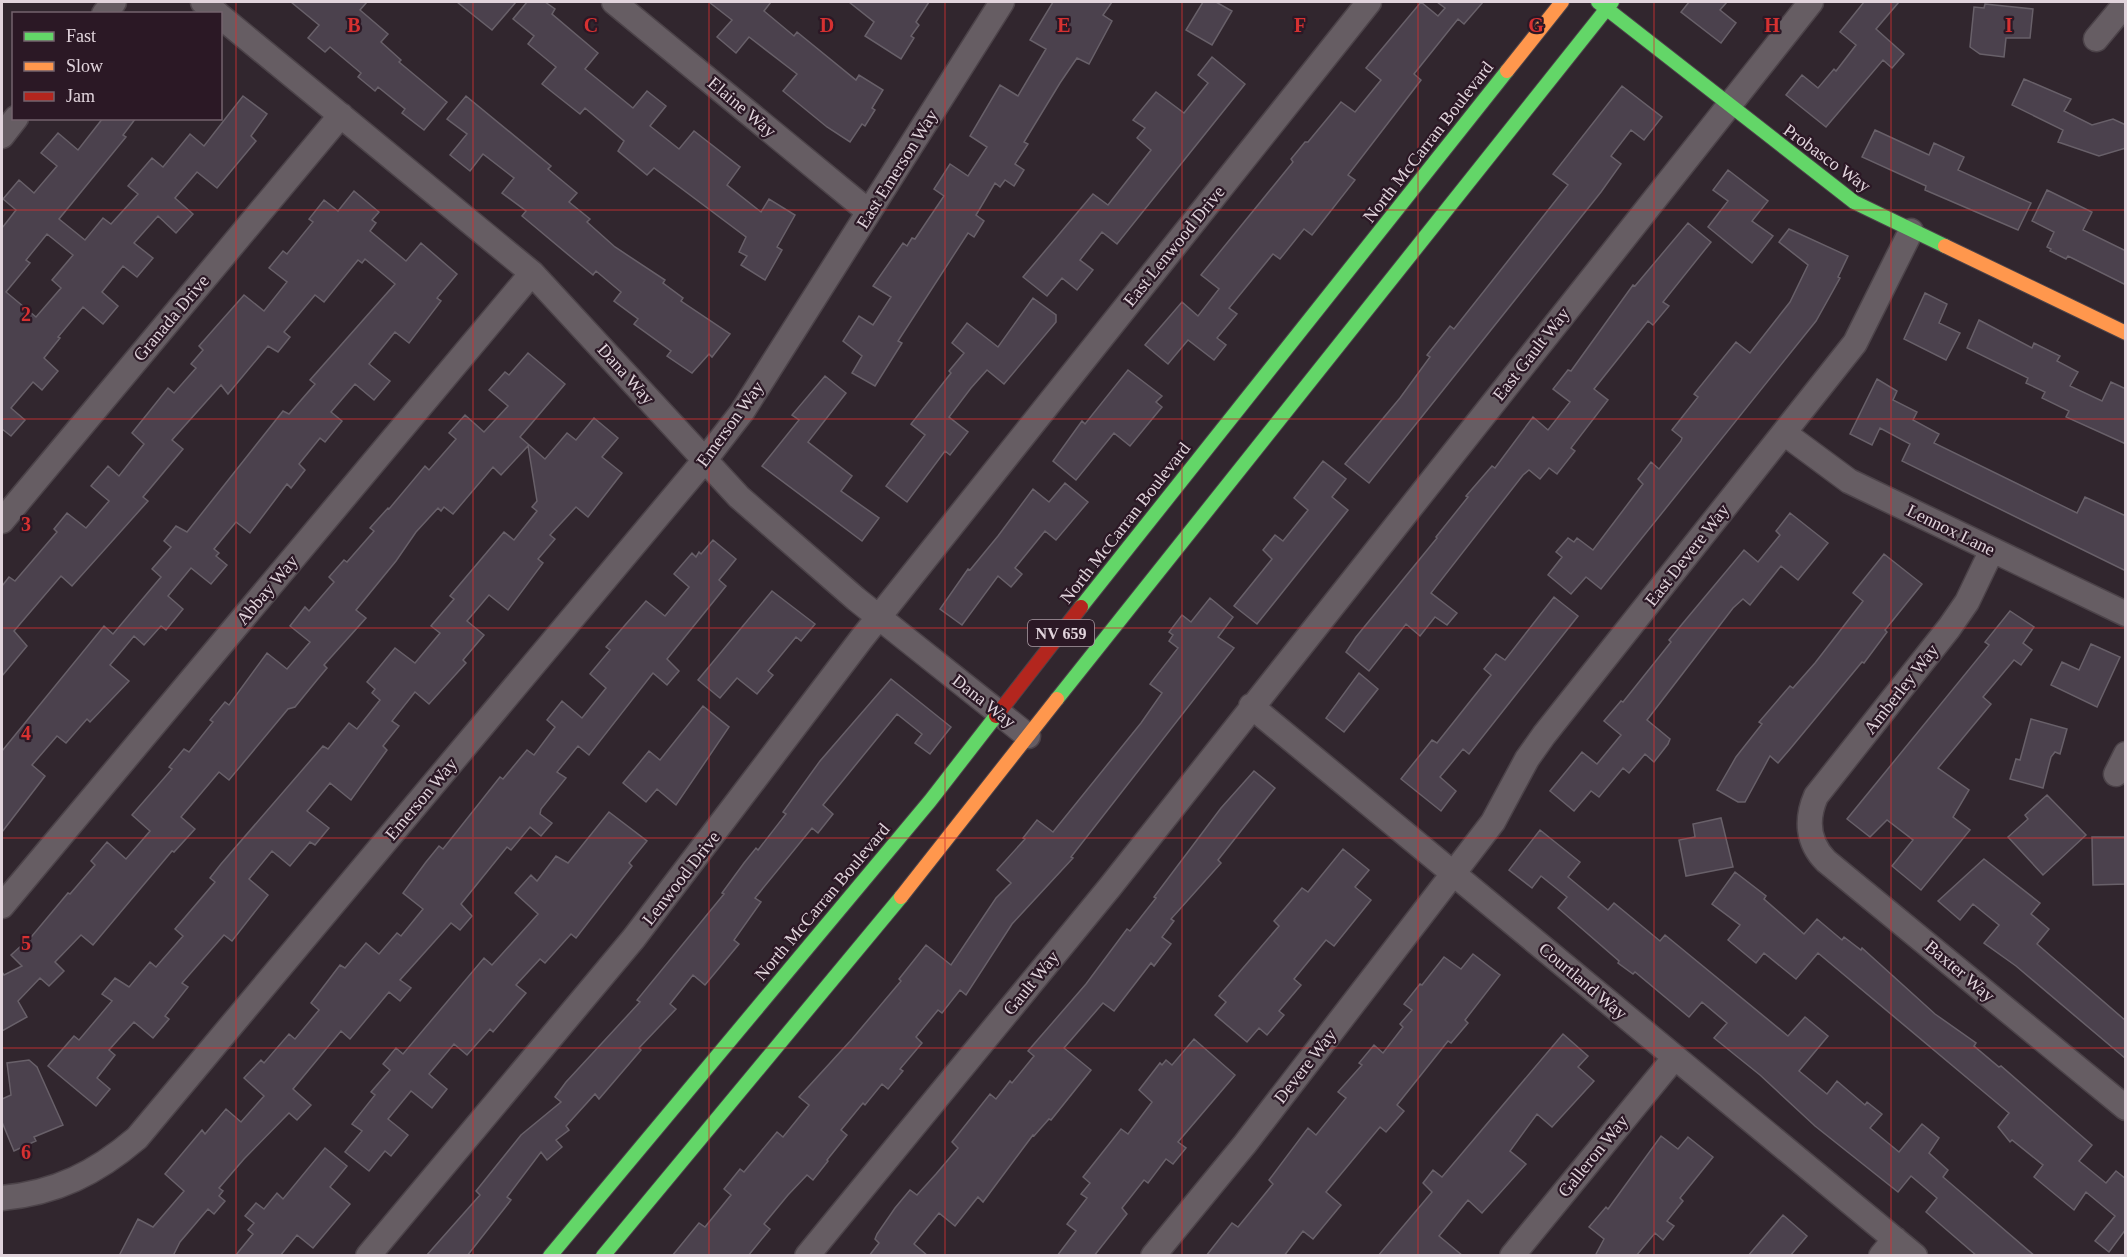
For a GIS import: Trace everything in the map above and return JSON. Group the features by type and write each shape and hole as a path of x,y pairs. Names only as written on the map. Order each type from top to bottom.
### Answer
{"main road":[{"name":"North McCarran Boulevard","path":"550,1256 930,801 1562,2"},
{"name":"Probasco Way","path":"1606,4 1729,105 1854,202 2126,333"},
{"name":"NV 659","path":"603,1256 933,858 1151,577 1606,4"}],"street":[{"name":"Dana Way","path":"203,2 215,12"},
{"name":"Elaine Way","path":"614,2 869,212"},
{"name":"East Emerson Way","path":"791,335 1002,2"},
{"name":"East Lenwood Drive","path":"980,489 1369,2"},
{"name":"East Gault Way","path":"1251,706 1811,2"},
{"path":"2096,39 2126,3"},
{"name":"Dana Way","path":"222,17 532,273 739,497 879,617 1028,736"},
{"name":"Granada Drive","path":"2,521 341,115"},
{"path":"2,136 14,120"},
{"name":"East Devere Way","path":"1454,874 1493,822 1527,759 1544,735 1855,344 1911,231"},
{"name":"Abbay Way","path":"2,906 532,273"},
{"name":"Emerson Way","path":"2,1198 47,1191 87,1176 114,1158 137,1138 704,461 742,412 791,335"},
{"name":"Lennox Lane","path":"1784,433 1849,480 2126,614"},
{"name":"Lenwood Drive","path":"368,1256 634,938 879,617 980,489"},
{"name":"Amberley Way","path":"1809,825 1810,810 1816,796 1949,628 1967,602 1992,550"},
{"name":"Courtland Way","path":"1251,706 1675,1057 1888,1247 1916,1256"},
{"name":"Gault Way","path":"807,1256 1110,887 1251,706"},
{"name":"Baxter Way","path":"1809,825 1813,843 1826,861 2126,1108"},
{"name":"Devere Way","path":"1153,1256 1245,1144 1454,874"},
{"name":"Galleron Way","path":"1512,1256 1675,1057"}],"building":[{"path":"291,2 367,2 360,10 388,34 381,42 401,60 399,62 447,102 424,130 402,113 405,109 378,87 375,91 358,77 361,73 330,47 325,52 308,38 319,25"},
{"path":"457,2 516,2 492,30"},
{"path":"527,2 545,2 555,9 552,14 598,53 585,69 633,108 647,91 666,106 650,126 679,149 694,131 740,167 727,185 761,212 769,199 795,215 777,247 782,250 765,280 741,265 747,256 739,252 746,237 654,168 647,175 618,151 624,141 585,108 580,114 542,84 556,67 528,44 534,36 513,19"},
{"path":"709,2 771,2 764,11 794,36 797,32 856,80 859,75 883,90 865,126 862,124 850,142 827,127 783,91 797,74 749,37 736,53 717,37 732,20"},
{"path":"849,2 929,2 916,22 919,25 911,36 914,38 901,59 865,36 874,22"},
{"path":"1053,2 1112,2 1103,15 1112,21 1089,64 1077,58 1024,142 1028,144 1015,164 1024,170 1014,186 1005,180 1000,187 995,183 976,215 984,221 974,237 968,233 898,341 902,343 875,386 852,373 862,356 843,341 859,316 873,325 891,297 873,286 903,243 907,246 912,238 915,239 944,196 934,189 950,164 968,176 987,147 970,136 1000,85 1018,96 1046,49 1030,40"},
{"path":"1203,2 1216,2 1232,11 1212,45 1186,30"},
{"path":"1421,2 1438,16 1445,8 1437,2 1483,2 1464,24 1458,19 1414,74 1421,80 1348,175 1355,180 1312,235 1304,229 1280,259 1273,254 1229,308 1237,314 1217,338 1226,345 1214,360 1188,340 1168,364 1145,345 1182,302 1198,316 1219,289 1201,275 1293,162 1291,159 1341,102 1355,112 1381,80 1366,68"},
{"path":"1689,2 1727,2 1720,10 1736,23 1721,43 1681,12"},
{"path":"1864,2 1899,2 1876,29 1904,54 1892,68 1883,60 1826,127 1786,95 1802,75 1818,88 1834,69 1836,71 1856,45 1840,32"},
{"path":"1985,4 2033,9 2030,38 2006,38 2004,57 1980,54 1970,47 1974,7 1984,8"},
{"path":"1212,57 1245,84 1117,244 1102,232 1080,260 1093,270 1077,290 1062,278 1047,296 1023,277 1093,194 1108,205 1151,150 1137,138 1145,128 1133,120 1156,92 1184,113 1208,83 1198,75"},
{"path":"2024,79 2071,99 2064,111 2092,125 2113,119 2126,125 2126,148 2099,156 2058,142 2063,130 2012,105"},
{"path":"1622,86 1662,117 1644,140 1631,130 1611,156 1621,164 1601,192 1369,483 1345,464 1400,398 1430,357 1427,355 1450,326 1454,329 1568,185 1553,174"},
{"path":"243,96 267,114 251,136 256,141 217,188 197,172 175,198 193,214 176,233 158,216 134,243 153,258 137,277 123,266 102,292 118,306 103,324 83,307 58,337 60,338 44,358 58,371 42,390 33,382 11,408 25,420 11,436 2,429 2,228 16,210 3,199 19,180 34,193 57,166 41,153 58,133 78,150 101,120 134,120 123,135 126,137 59,219 85,240 103,218 111,224 138,194 128,186 152,158 163,167 190,134 204,146","holes":["47,234 73,255 52,280 61,288 36,317 6,292 30,263 26,260"]},
{"path":"466,96 551,166 548,169 577,193 569,202 590,219 587,222 615,247 665,280 663,283 683,298 681,301 730,334 712,357 709,354 692,373 667,356 671,351 634,324 638,319 614,301 621,292 596,271 593,275 571,257 522,216 526,211 502,193 514,178 483,154 470,171 450,155 467,134 447,119"},
{"path":"1875,130 1929,155 1934,143 1964,157 1958,170 2031,203 2018,230 1925,190 1926,186 1862,157"},
{"path":"1728,170 1768,201 1752,221 1773,236 1752,263 1708,227 1728,201 1713,190"},
{"path":"2047,190 2092,212 2083,230 2126,251 2126,285 2068,256 2066,259 2050,251 2051,249 2047,247 2054,232 2032,221"},
{"path":"354,191 379,212 372,220 376,223 370,231 406,261 421,243 457,274 437,298 441,301 409,343 395,332 369,364 390,381 374,400 355,384 331,412 342,421 325,442 320,438 299,464 305,470 291,488 287,484 250,533 236,522 214,549 219,553 216,556 227,565 211,584 191,568 168,596 183,609 166,630 161,626 144,645 134,636 110,665 129,681 90,722 87,719 66,743 57,736 32,765 45,776 2,832 2,751 104,626 113,634 161,577 152,569 171,547 164,541 176,526 187,532 283,411 289,414 315,384 310,380 395,284 365,259 362,263 358,260 324,302 315,295 284,332 290,337 278,352 268,346 228,394 221,385 172,440 183,449 143,497 148,501 72,586 61,576 14,631 27,646 2,676 2,586 9,577 15,581 57,532 54,529 67,513 86,528 109,501 91,486 108,466 119,476 144,444 132,433 168,388 174,393 196,368 191,364 203,350 199,346 244,295 264,311 287,282 269,268 283,251 287,254 313,222 309,219 324,200 338,211"},
{"path":"1688,223 1711,242 1663,302 1669,306 1653,325 1648,321 1594,389 1608,400 1571,448 1575,451 1557,474 1549,468 1540,479 1529,470 1523,475 1431,593 1457,613 1447,625 1435,617 1420,636 1406,624 1369,671 1346,652 1356,637 1437,538 1468,497 1466,496 1492,466 1495,468 1533,417 1548,430 1570,402 1553,389 1568,370 1571,371 1633,285 1635,286"},
{"path":"1789,229 1848,256 1838,277 1840,278 1816,321 1601,589 1586,577 1571,594 1548,575 1562,557 1556,552 1568,538 1574,542 1577,538 1593,550 1643,484 1638,479 1651,462 1659,469 1681,441 1682,438 1672,430 1698,397 1694,394 1736,342 1750,353 1790,302 1808,265 1779,242"},
{"path":"1925,293 1947,304 1939,323 1960,333 1946,360 1904,339"},
{"path":"1033,298 1056,315 1056,322 1004,384 987,370 971,388 949,417 968,432 950,455 945,451 907,502 886,486 925,435 911,424 964,353 952,343 967,323 998,347"},
{"path":"1979,320 2032,348 2034,343 2060,356 2057,361 2078,372 2070,386 2102,401 2111,382 2126,389 2126,444 2066,417 2069,411 2042,398 2045,392 2026,383 2028,378 1967,348"},
{"path":"528,353 565,384 520,437 545,459 567,433 576,440 594,418 618,438 602,457 622,473 588,517 576,507 550,535 555,539 538,559 543,563 508,610 489,595 467,621 484,635 463,660 466,663 429,704 415,692 392,721 399,726 383,746 387,750 351,800 330,783 307,811 329,828 315,845 310,842 290,866 272,851 249,879 268,895 232,941 224,935 182,983 188,987 165,1016 169,1019 153,1038 134,1022 109,1050 115,1055 97,1078 110,1089 96,1106 48,1066 74,1036 79,1040 112,1001 102,994 115,978 129,987 150,962 156,967 183,936 175,929 215,882 210,878 323,746 328,749 349,723 357,729 380,700 372,693 375,689 367,682 395,648 415,663 440,633 431,626 454,599 450,596 504,532 514,540 537,511 532,507 537,501 528,446 501,475 493,467 453,514 444,507 441,511 438,508 416,532 396,561 356,610 366,618 324,665 327,668 295,707 288,709 229,780 219,772 181,817 195,829 174,852 172,851 93,945 81,935 55,962 64,971 49,986 40,978 18,1001 27,1017 2,1031 2,972 4,975 22,966 11,955 32,936 95,865 91,861 107,842 126,859 150,831 132,815 172,769 169,767 184,749 189,752 213,722 210,720 225,702 229,705 267,653 287,669 310,642 290,626 305,607 309,611 334,582 329,577 344,560 347,562 374,531 370,528 425,466 429,470 456,439 449,433 465,415 484,432 508,406 489,390 505,372 509,375"},
{"path":"1128,370 1162,396 1156,402 1162,407 1130,446 1114,433 1076,480 1053,461 1082,421 1085,424"},
{"path":"825,376 846,393 808,442 852,476 841,491 879,518 862,541 762,466 799,420 792,415"},
{"path":"1877,379 1897,391 1893,400 1917,412 1913,420 1939,434 1934,443 2077,513 2085,497 2126,516 2126,571 1902,461 1910,444 1880,428 1872,445 1850,434"},
{"path":"1323,461 1346,479 1332,497 1348,510 1257,624 1234,606 1272,559 1263,550 1275,535 1283,541 1308,510 1294,498"},
{"path":"1065,483 1088,502 1056,540 1045,531 1015,568 1022,574 1011,587 998,576 962,625 940,609 968,569 970,570 998,536 1033,489 1049,502"},
{"path":"1790,513 1828,543 1798,580 1781,566 1750,605 1743,599 1733,608 1647,720 1670,739 1654,762 1645,754 1629,773 1623,768 1599,797 1591,791 1574,811 1550,791 1582,752 1597,764 1621,735 1604,721 1621,701 1623,702 1671,642 1669,640 1744,550 1758,562 1780,535 1776,531"},
{"path":"713,540 736,559 719,580 726,586 667,659 679,671 667,685 653,673 589,755 578,746 557,772 566,778 541,809 540,814 552,823 541,836 530,827 511,850 507,847 461,904 472,916 460,930 451,923 400,980 411,988 400,1001 389,992 350,1039 341,1031 293,1089 311,1105 297,1120 289,1113 244,1159 219,1188 223,1191 219,1196 225,1201 214,1214 208,1209 180,1242 173,1256 119,1256 138,1219 153,1227 184,1191 165,1174 202,1130 205,1134 226,1109 241,1122 264,1096 244,1078 261,1060 264,1063 289,1034 295,1039 319,1010 311,1003 340,965 345,968 366,943 379,954 397,933 401,936 423,909 403,893 426,862 439,846 443,849 500,777 503,779 527,750 534,755 555,727 547,720 562,701 582,718 606,688 590,674 610,650 606,647 646,601 665,616 689,587 674,574 692,553 696,557 699,552 701,554"},
{"path":"1884,554 1922,584 1885,630 1887,632 1864,663 1862,662 1778,763 1770,756 1745,802 1738,802 1717,790 1736,757 1762,724 1759,722 1790,686 1793,688 1815,663 1863,601 1853,593"},
{"path":"772,591 815,624 801,641 796,637 768,671 773,675 757,694 737,678 720,698 698,680"},
{"path":"1554,597 1578,616 1469,754 1463,749 1440,777 1456,791 1441,811 1401,779 1432,740 1437,743 1491,675 1484,669 1496,654 1505,660"},
{"path":"1210,598 1233,617 1218,637 1234,648 1071,857 1073,858 1012,924 966,995 960,990 942,1013 938,1010 916,1037 922,1043 900,1069 903,1071 888,1089 882,1084 865,1105 863,1103 841,1130 847,1135 828,1161 813,1180 807,1175 788,1195 764,1224 770,1229 748,1256 672,1256 699,1223 705,1227 731,1195 724,1189 740,1169 744,1172 777,1132 783,1137 809,1105 799,1097 901,981 899,979 926,945 951,965 996,898 1011,883 997,870 1025,839 1023,838 1037,820 1053,832 1141,723 1162,693 1150,684 1178,648 1169,641 1173,635 1169,632 1182,615 1191,622"},
{"path":"2010,611 2034,627 2023,643 2032,650 2021,665 2014,660 1983,697 1991,704 1938,768 1969,790 1953,817 1970,830 1921,890 1892,866 1913,840 1887,820 1870,837 1847,819 1989,645 1985,642"},
{"path":"2091,644 2120,657 2097,707 2051,685 2062,662 2079,670"},
{"path":"1359,673 1378,689 1344,732 1326,718"},
{"path":"891,679 951,727 930,754 915,743 922,734 897,714 823,805 833,814 818,833 812,828 755,898 761,902 734,940 739,944 705,985 693,975 670,1004 676,1009 639,1048 641,1050 599,1099 595,1094 566,1126 569,1130 556,1140 562,1147 547,1160 541,1152 507,1197 511,1200 467,1256 426,1256 480,1195 476,1191 521,1135 561,1102 555,1097 566,1082 640,1002 637,1000 724,894 722,893 756,848 758,850 786,814 783,812 820,761"},
{"path":"703,706 729,727 676,805 657,789 646,802 623,783 649,751 660,760"},
{"path":"2031,719 2067,729 2060,754 2055,752 2051,757 2043,788 2010,779 2016,759 2020,760"},
{"path":"1254,771 1275,788 1218,860 1221,863 1171,919 1174,921 1162,937 1171,944 1154,966 1151,963 1114,1011 1103,1003 1064,1048 1091,1070 1051,1120 1049,1119 1033,1135 983,1202 978,1197 955,1226 939,1213 914,1244 928,1256 869,1256 879,1243 875,1239 877,1234 895,1208 910,1190 917,1195 958,1148 952,1142 990,1094 996,1099 1010,1081 1012,1083 1034,1056 1028,1051 1086,984 1127,929 1130,931 1221,808"},
{"path":"2047,795 2086,835 2043,875 2008,837 2028,819 2025,815"},
{"path":"609,812 647,841 629,863 632,866 576,938 571,934 545,963 540,959 516,985 526,993 493,1032 490,1029 467,1055 454,1044 429,1074 447,1089 432,1108 411,1091 388,1119 408,1135 391,1156 385,1151 369,1171 345,1152 362,1131 352,1124 375,1095 371,1092 390,1070 383,1064 396,1048 403,1054 484,958 492,965 538,914 515,893 531,875 537,881 556,856 568,863"},
{"path":"1721,818 1733,867 1686,876 1679,840 1695,837 1693,824"},
{"path":"1540,830 1580,862 1568,877 1608,910 1614,903 1660,941 1665,935 1788,1036 1805,1017 1828,1036 1799,1071 1827,1094 1837,1081 1865,1105 1867,1102 1882,1114 1870,1128 1899,1152 1922,1124 1939,1138 1929,1153 1948,1170 1943,1177 2035,1256 1977,1256 1926,1212 1937,1198 1911,1176 1898,1192 1815,1126 1760,1075 1714,1038 1727,1023 1702,1002 1689,1017 1635,972 1633,974 1618,963 1619,961 1558,908 1567,897 1541,876 1532,888 1509,870"},
{"path":"2092,837 2126,837 2126,884 2093,885"},
{"path":"1343,849 1369,870 1355,887 1371,900 1334,946 1326,940 1294,979 1301,985 1279,1011 1284,1015 1267,1035 1259,1028 1247,1042 1215,1015 1226,1002 1219,996 1279,926 1274,921 1302,888 1308,892"},
{"path":"1984,859 2040,903 2031,914 2049,929 2037,944 2126,1021 2126,1059 2016,966 1984,943 1999,925 1973,904 1960,920 1938,901"},
{"path":"1735,872 1766,896 1764,899 1804,934 1817,919 1842,940 1844,937 1861,950 1862,948 1935,1014 1976,1043 1974,1046 1999,1067 2001,1066 2092,1145 2079,1161 2106,1183 2116,1171 2126,1179 2126,1229 2109,1252 2095,1241 2115,1216 2086,1192 2074,1210 2034,1177 2043,1165 2012,1140 2010,1142 1998,1127 2009,1113 1818,953 1796,979 1764,953 1756,963 1728,940 1740,925 1712,904"},
{"path":"1473,954 1500,975 1465,1020 1468,1023 1451,1043 1448,1041 1397,1105 1404,1111 1386,1132 1380,1127 1326,1192 1341,1205 1313,1239 1303,1231 1284,1256 1206,1256 1232,1223 1238,1227 1273,1184 1269,1180 1308,1128 1316,1135 1346,1098 1338,1092 1362,1065 1359,1063 1374,1045 1383,1053 1403,1027 1400,1024 1412,1010 1404,1004 1420,984 1422,985 1444,957 1461,969"},
{"path":"1563,1034 1588,1056 1578,1067 1594,1081 1552,1127 1537,1114 1510,1151 1526,1164 1482,1213 1468,1200 1439,1236 1463,1256 1378,1256 1432,1192 1423,1183 1433,1170 1442,1177"},
{"path":"1194,1039 1235,1075 1178,1142 1186,1148 1173,1164 1166,1159 1148,1183 1144,1180 1122,1208 1127,1214 1094,1256 1057,1256 1076,1231 1067,1224 1087,1198 1081,1194 1090,1183 1083,1177 1121,1129 1128,1134 1152,1102 1139,1090 1160,1063 1162,1065 1166,1060 1172,1065"},
{"path":"29,1060 37,1067 63,1125 34,1137 36,1141 14,1151 2,1122 2,1099 11,1095 7,1063"},
{"path":"1661,1136 1678,1149 1688,1137 1713,1157 1680,1198 1683,1201 1667,1221 1674,1226 1663,1240 1655,1233 1636,1256 1595,1256 1604,1239 1589,1227 1606,1207 1608,1209"},
{"path":"325,1148 347,1166 330,1187 350,1204 313,1248 297,1235 280,1256 235,1256 253,1234 248,1230 254,1223 245,1216 256,1203 264,1209 277,1193 283,1199"},
{"path":"1783,1215 1807,1236 1790,1256 1748,1256"}],"traffic: fast":[{"path":"1598,2 1854,202 1945,246"},
{"path":"1057,699 1612,2"},
{"path":"1081,607 1507,71"},
{"path":"550,1256 930,801 996,716"},
{"path":"603,1256 901,897"}],"traffic: slow":[{"path":"1507,71 1562,2"},
{"path":"1945,246 2126,333"},
{"path":"901,897 1057,699"}],"traffic: jam":[{"path":"996,716 1081,607"}]}
